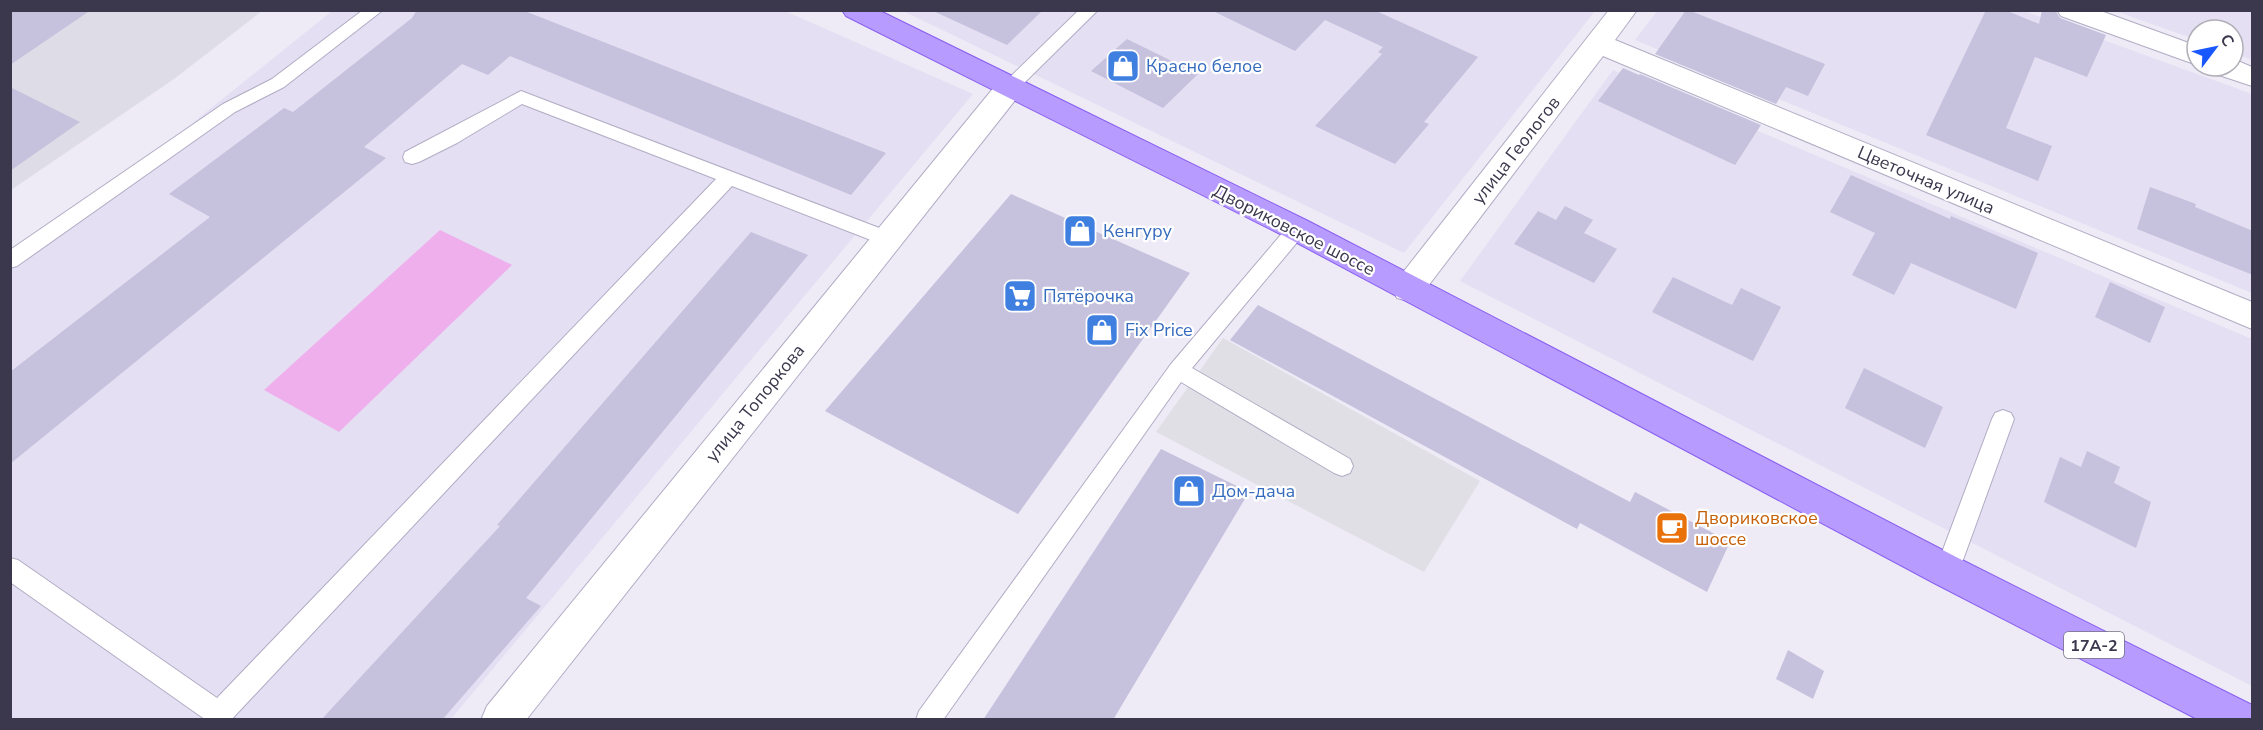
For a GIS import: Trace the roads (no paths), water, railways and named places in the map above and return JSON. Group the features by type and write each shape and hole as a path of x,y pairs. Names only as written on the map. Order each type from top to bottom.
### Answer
{"main road":[{"name":"Двориковское шоссе","path":"855,10 1298,229 1947,571 2241,720"}],"street":[{"name":"улица Геологов","path":"1408,289 1624,10"},
{"path":"2070,10 2185,52"},
{"name":"Цветочная улица","path":"1599,44 2253,316"},
{"name":"улица Топоркова","path":"501,720 1010,87"}],"lane":[{"path":"10,261 229,108 278,83 375,10"},
{"path":"1010,87 1090,10"},
{"path":"412,157 451,138 521,97 888,239"},
{"path":"10,568 219,714 729,177"},
{"path":"928,720 1178,370 1298,229"},
{"path":"1178,370 1342,466"},
{"path":"1947,571 2003,419"}],"place":[{"name":"Красно белое","path":"1123,66"},
{"name":"Кенгуру","path":"1080,231"},
{"name":"Пятёрочка","path":"1020,296"},
{"name":"Fix Price","path":"1102,330"},
{"name":"Дом-дача","path":"1189,491"},
{"name":"Двориковское шоссе","path":"1672,528"}]}
